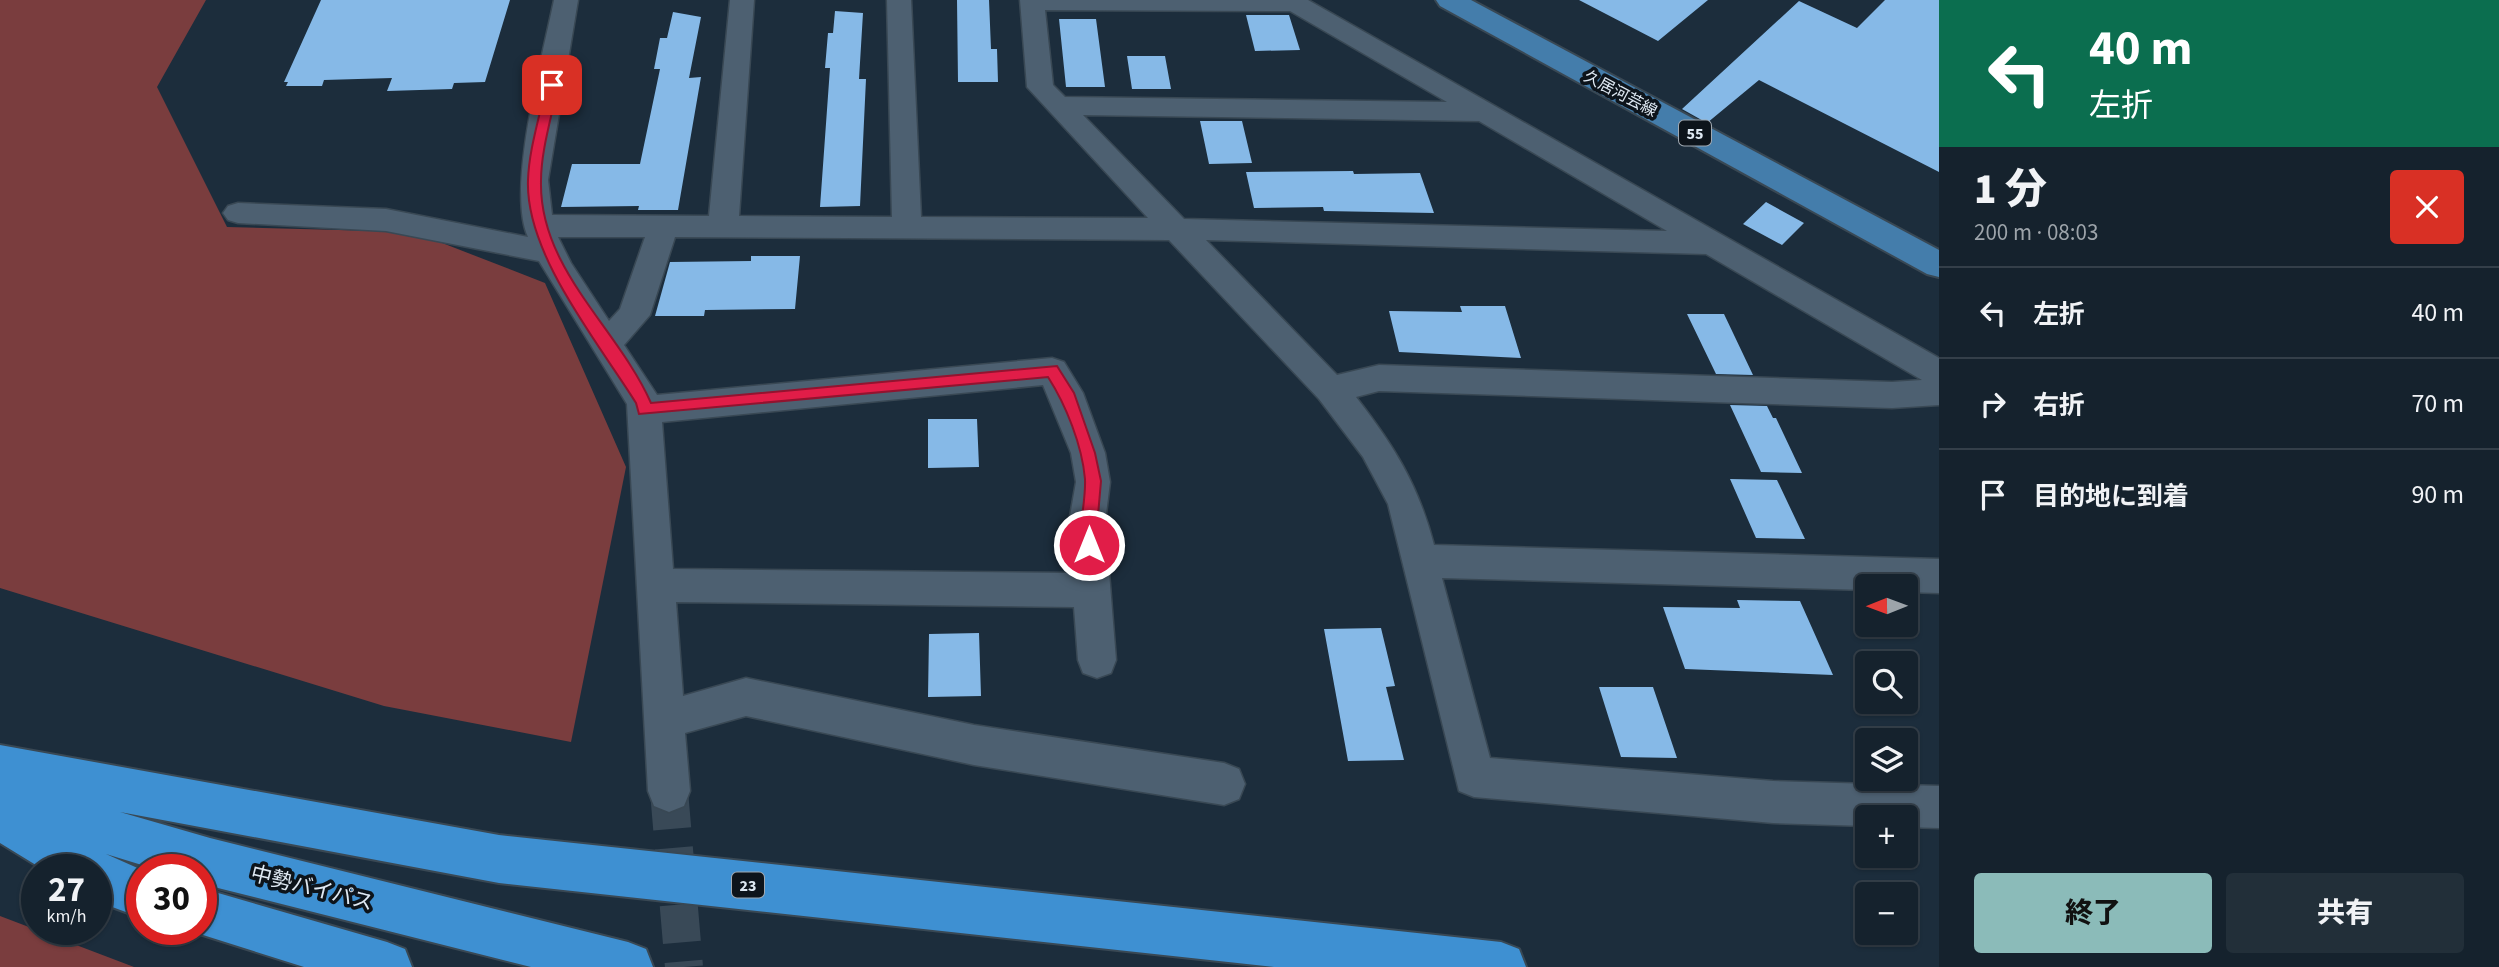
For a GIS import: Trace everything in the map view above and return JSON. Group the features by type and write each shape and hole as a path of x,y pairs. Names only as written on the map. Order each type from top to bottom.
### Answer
{"highway":[{"name":"23","path":"0,767 499,859 1501,967"},
{"name":"中勢バイパス","path":"0,799 211,862 628,967"},
{"path":"0,817 62,854"},
{"path":"217,917 387,967"}],"main road":[{"name":"久居河芸線","path":"1450,0 1939,265"}],"street":[{"path":"566,0 534,180 544,239 644,402 669,791"},
{"path":"723,228 742,0"},
{"path":"900,0 906,228"},
{"path":"1939,374 1293,2 1032,1 1040,87 1331,390 1375,447 1405,503 1474,777 1773,802 1939,807"},
{"path":"1058,106 1483,112"},
{"path":"238,213 386,219 544,239 663,228 906,228 1176,229 1708,243"},
{"path":"606,343 634,314 663,228"},
{"path":"644,410 1052,371 1066,393 1093,481 1087,522 1097,660"},
{"path":"1331,390 1379,378 1892,395 1939,392"},
{"path":"1420,561 1939,576"},
{"path":"655,585 1092,590"},
{"path":"665,720 746,697 974,745 1224,784"}],"shaded area":[{"path":"0,0 206,0 157,87 227,227 414,232 545,283 626,467 571,742 384,706 0,588"},
{"path":"0,916 21,924 21,945 76,945 134,967 0,967"}],"building":[{"path":"321,0 510,0 485,82 454,83 452,89 387,91 392,78 324,80 322,86 286,86 288,82 284,82"},
{"path":"957,0 989,0 991,49 997,49 998,82 958,82"},
{"path":"1579,0 1708,0 1658,41"},
{"path":"1885,0 1939,0 1939,172 1759,80 1707,123 1682,109 1799,1 1857,28"},
{"path":"835,11 863,13 859,79 866,79 860,206 820,207 830,68 825,68 828,33 833,33"},
{"path":"673,12 701,17 689,78 701,77 678,210 638,210 639,206 561,207 572,164 640,164 660,69 654,69 660,38 667,38"},
{"path":"1246,15 1289,15 1300,50 1255,51"},
{"path":"1059,19 1096,19 1105,87 1066,87"},
{"path":"1127,56 1165,56 1171,89 1132,89"},
{"path":"1200,121 1242,121 1252,163 1209,164"},
{"path":"1353,171 1354,174 1420,173 1434,213 1324,211 1323,207 1254,208 1246,172"},
{"path":"1766,202 1804,223 1782,245 1743,224"},
{"path":"751,256 800,256 795,309 705,310 704,316 655,316 670,262 751,261"},
{"path":"1460,306 1505,306 1521,358 1399,352 1389,311 1462,312"},
{"path":"1687,314 1724,314 1753,375 1716,374"},
{"path":"1730,405 1767,406 1773,418 1776,418 1802,473 1761,472"},
{"path":"928,419 977,419 979,467 928,468"},
{"path":"1730,479 1777,480 1805,539 1756,538"},
{"path":"1737,600 1800,601 1833,675 1685,669 1663,607 1740,608"},
{"path":"1381,628 1395,686 1386,687 1404,760 1348,761 1324,629"},
{"path":"979,633 981,696 928,697 929,634"},
{"path":"1599,687 1653,687 1677,758 1621,757"}],"tunnel":[{"path":"669,791 684,967"}],"route":[{"path":"552,85 534,180 538,226 558,268 644,402 644,410 1052,371 1066,393 1088,453 1093,481 1087,522 1089,545"}]}
